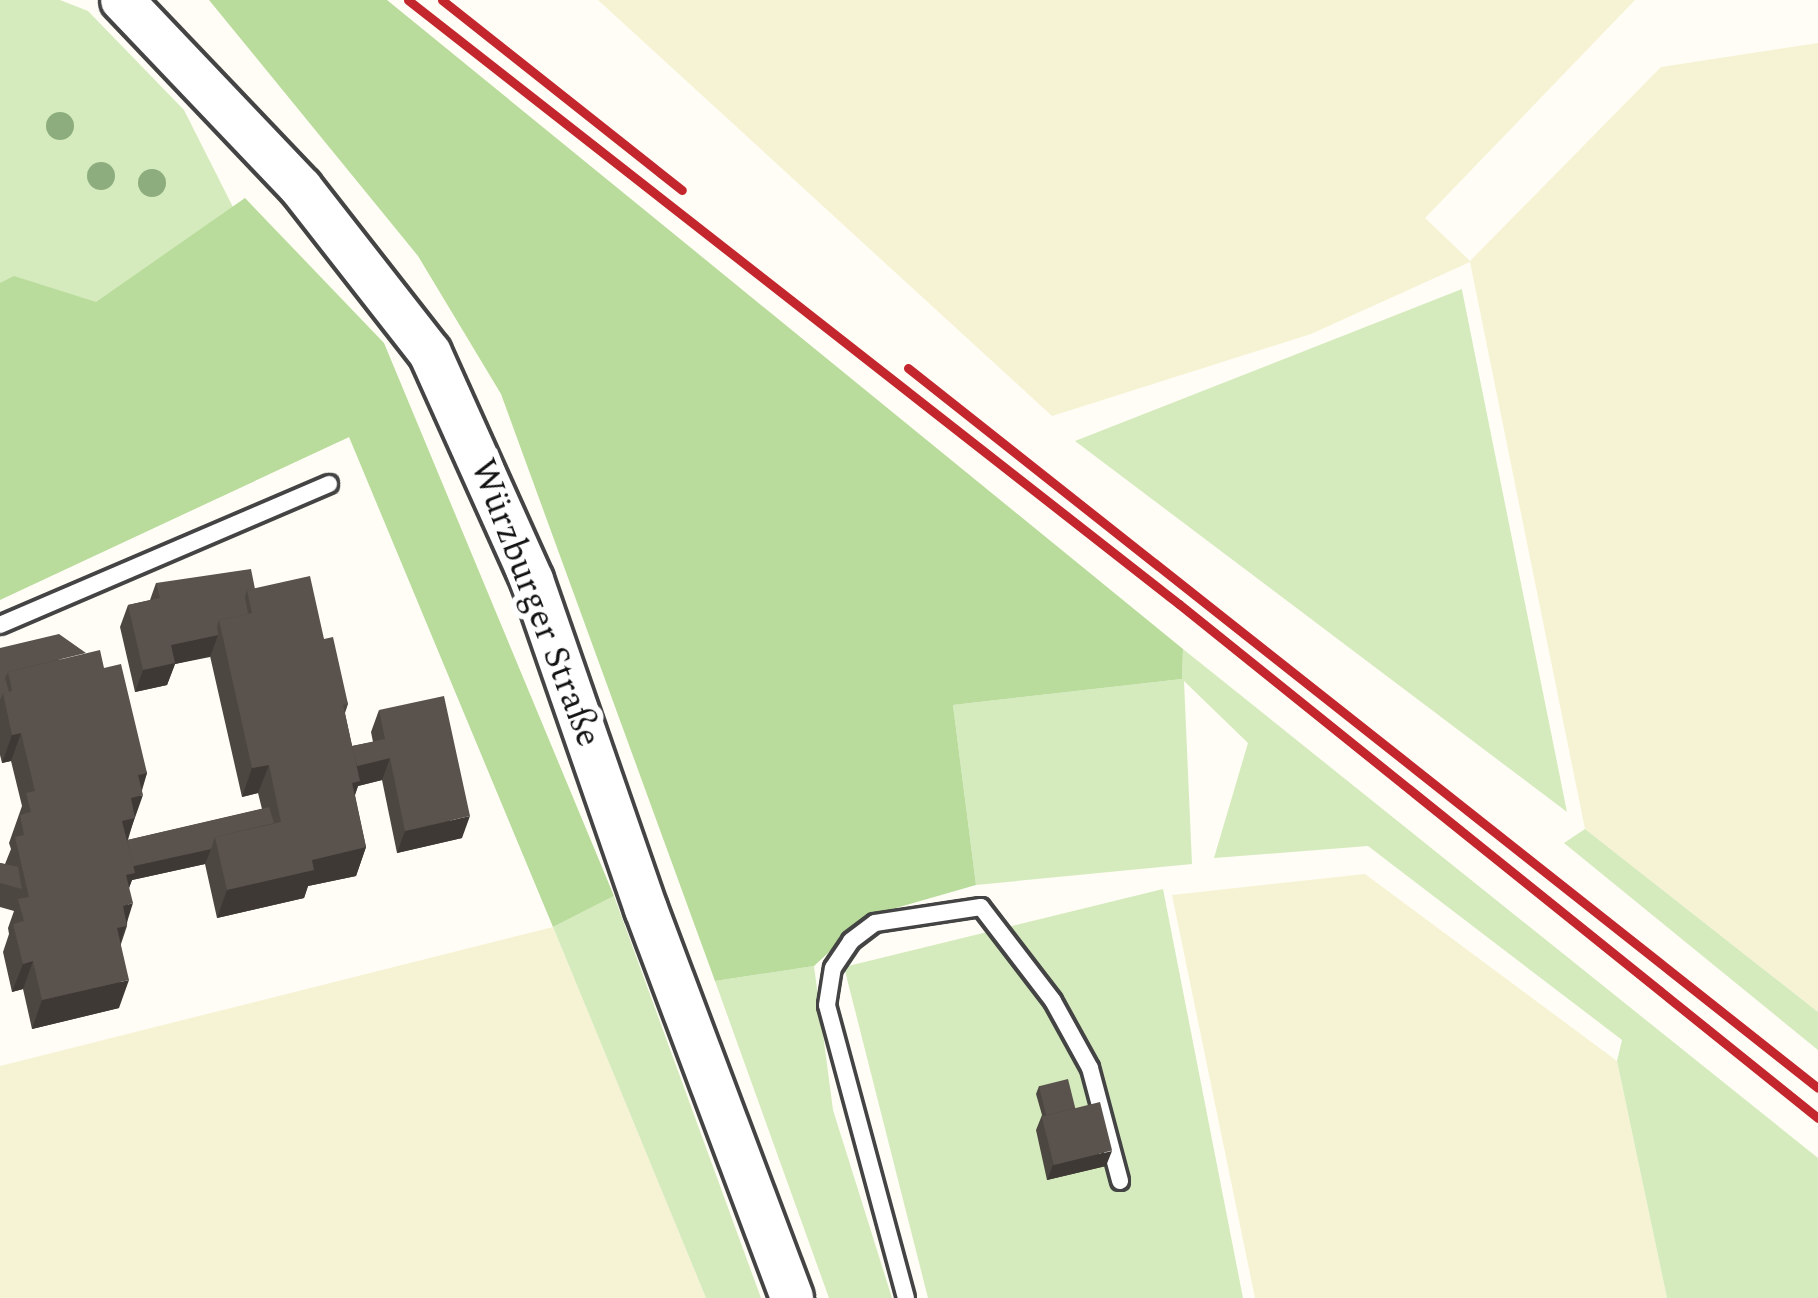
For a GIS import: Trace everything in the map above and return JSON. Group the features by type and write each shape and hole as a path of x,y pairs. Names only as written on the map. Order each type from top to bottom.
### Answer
{"street":[{"name":"Würzburger Straße","path":"122,0 301,188 430,353 469,429 532,580 646,909 791,1298"}],"lane":[{"path":"0,625 329,484"},
{"path":"906,1298 827,1004 833,968 851,941 874,923 981,907 1053,1001 1090,1068 1120,1181"}],"shaded area":[{"path":"598,0 1635,0 1425,218 1470,261 1661,67 1818,43 1818,1012 1585,829 1470,262 1311,334 1052,416"},
{"path":"1365,874 1617,1061 1667,1298 1255,1298 1172,895"},
{"path":"553,927 706,1298 0,1298 0,1066"}],"green space":[{"path":"0,0 60,0 88,11 184,110 349,437 0,599"},
{"path":"209,0 387,0 1183,649 1182,679 953,705 976,885 868,916 814,966 715,981 501,394 418,256"},
{"path":"245,198 384,343 614,896 553,927 349,437 0,600 0,283 14,276 96,302"},
{"path":"1462,290 1567,812 1075,441"},
{"path":"1183,649 1818,1158 1818,1298 1667,1298 1617,1061 1622,1040 1368,846 1214,858 1248,743 1184,681 1192,864 976,885 953,705 1182,679"},
{"path":"1585,829 1818,1012 1818,1050 1564,843"},
{"path":"1163,889 1243,1298 928,1298 844,967"},
{"path":"614,896 761,1298 706,1298 553,927"},
{"path":"814,966 833,1110 892,1298 829,1298 715,981"}],"building":[{"path":"251,569 255,589 247,590 245,597 248,614 219,620 218,635 171,645 175,663 143,670 128,605 160,598 156,583"},
{"path":"310,576 324,639 333,637 348,704 343,705 360,781 352,783 366,847 312,860 314,870 227,890 215,837 281,822 269,765 252,768 219,620 252,613 247,590"},
{"path":"59,634 86,653 8,672 9,692 0,700 0,648"},
{"path":"100,650 104,668 121,664 147,773 138,775 143,795 131,798 135,818 122,821 135,873 126,875 133,903 123,906 127,926 117,928 129,980 42,1000 33,961 23,964 13,924 24,921 18,899 29,897 15,837 24,835 20,815 31,812 26,793 35,791 21,733 12,735 3,693 12,691 8,672"},
{"path":"444,696 470,816 405,831 390,758 357,766 352,746 385,739 379,710"},
{"path":"269,807 274,823 215,837 211,849 133,866 127,840"},
{"path":"0,863 18,867 22,889 0,883"},
{"path":"1068,1079 1075,1108 1046,1115 1039,1086"},
{"path":"1100,1102 1112,1151 1054,1165 1042,1117"}],"railway":[{"path":"408,0 1179,604 1818,1118"},
{"path":"442,0 682,190"},
{"path":"908,368 1818,1088"}]}
